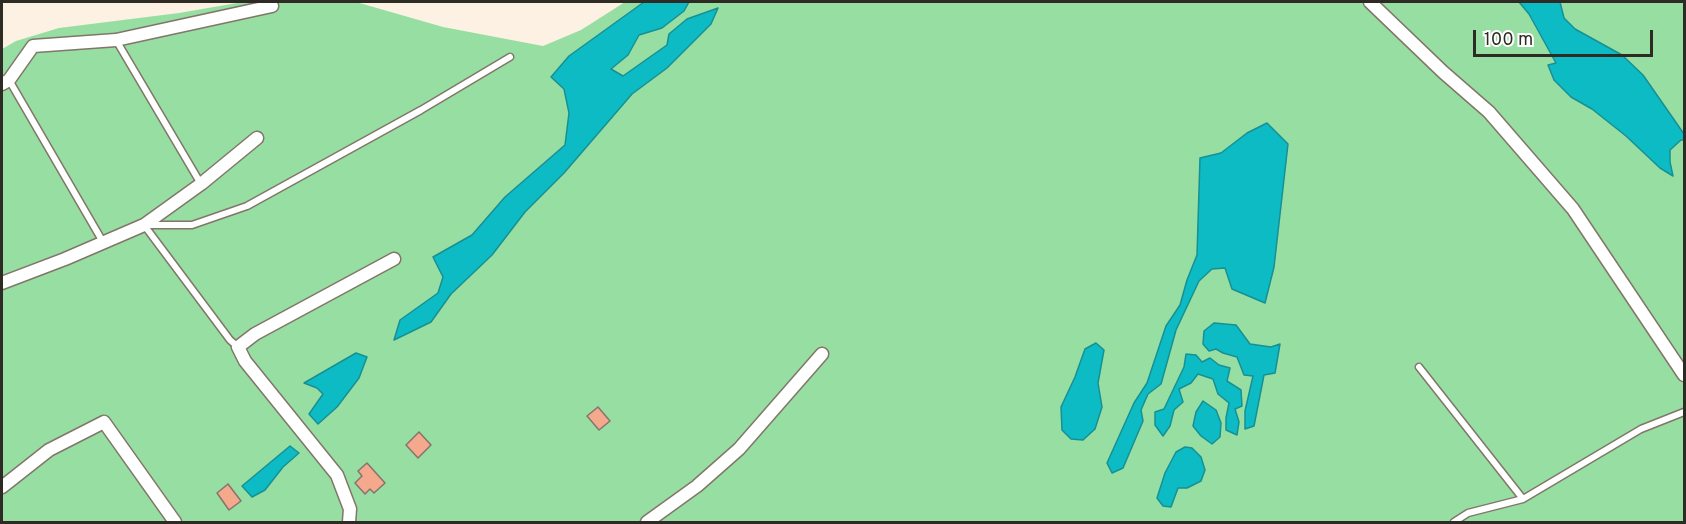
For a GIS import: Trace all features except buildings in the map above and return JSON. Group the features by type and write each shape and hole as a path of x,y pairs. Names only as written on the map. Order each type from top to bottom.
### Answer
{"street":[{"path":"1370,2 1443,72 1489,112 1573,208 1684,375"},
{"path":"5,82 33,46 116,40 272,6"},
{"path":"2,283 144,225 201,184 257,138"},
{"path":"349,522 350,509 337,475 245,361 238,347 255,334 393,260"},
{"path":"647,522 697,486 739,449 822,354"},
{"path":"2,487 49,450 104,423 175,522"}],"lane":[{"path":"116,40 201,184"},
{"path":"144,225 192,225 247,206 510,57"},
{"path":"5,82 103,242"},
{"path":"144,225 223,331 238,347"},
{"path":"1419,367 1523,499"},
{"path":"1454,522 1468,513 1523,499 1641,429 1684,412"}],"green space":[{"path":"243,2 356,2 443,27 543,46 581,30 625,2 1684,2 1684,522 2,522 2,49 16,41 59,28 179,13"}],"water":[{"path":"644,2 689,2 684,11 662,28 639,35 628,55 611,69 623,76 667,45 669,34 687,19 718,8 711,24 667,68 632,94 564,173 525,212 492,255 451,294 431,322 394,340 400,320 438,293 443,277 433,257 472,235 505,197 565,145 569,113 564,89 551,77 569,56"},
{"path":"1519,2 1560,2 1564,18 1575,29 1622,55 1643,75 1684,134 1684,140 1670,150 1673,176 1660,168 1626,136 1592,109 1571,97 1554,80 1548,65 1556,63 1529,14"},
{"path":"1267,123 1288,144 1274,267 1265,303 1232,289 1225,268 1212,269 1199,281 1176,330 1161,384 1148,394 1141,410 1143,421 1123,468 1112,473 1107,463 1134,403 1147,383 1166,326 1180,305 1197,255 1200,158 1221,153 1247,133"},
{"path":"1214,323 1236,325 1250,344 1271,347 1280,344 1275,373 1264,375 1254,426 1245,429 1245,411 1253,376 1244,375 1237,357 1216,349 1209,351 1203,344 1204,331"},
{"path":"1096,343 1104,350 1098,383 1102,407 1095,429 1083,440 1071,439 1062,430 1061,407 1085,349"},
{"path":"356,353 367,357 359,378 337,407 318,424 309,414 323,394 317,388 304,383"},
{"path":"1186,354 1196,355 1202,362 1210,358 1219,365 1230,368 1227,381 1241,390 1242,406 1235,409 1239,422 1237,435 1226,430 1229,403 1218,394 1213,379 1198,374 1191,383 1179,389 1183,402 1174,410 1170,426 1163,436 1155,425 1155,412 1164,409 1184,367"},
{"path":"1203,401 1216,410 1221,423 1220,437 1212,444 1193,426 1196,412"},
{"path":"290,446 299,453 283,467 265,490 252,497 242,486"},
{"path":"1185,447 1192,448 1201,457 1205,470 1201,481 1187,488 1178,488 1171,507 1163,506 1157,498 1165,473 1176,452"}]}
